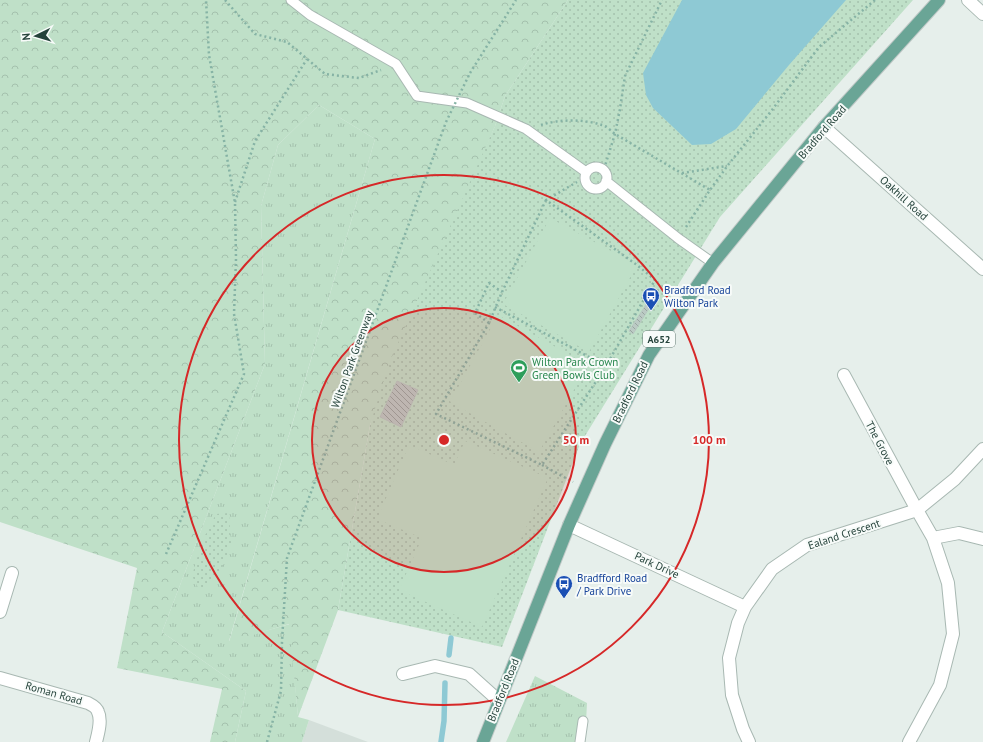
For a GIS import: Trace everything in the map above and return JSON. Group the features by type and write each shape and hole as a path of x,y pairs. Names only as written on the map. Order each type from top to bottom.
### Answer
{"main road":[{"name":"Bradford Road","path":"483,742 569,525 605,444 648,355 713,263 824,127 939,0"}],"street":[{"path":"968,0 983,14"},
{"name":"Oakhill Road","path":"824,127 983,269"},
{"name":"The Grove","path":"844,375 933,538 948,583 954,634 940,685 909,742"},
{"path":"917,510 955,479 983,449"},
{"name":"Ealand Crescent","path":"749,742 742,729 732,695 729,658 738,623 745,606 772,569 807,545 917,510"},
{"name":"Park Drive","path":"569,525 745,606"},
{"path":"933,538 959,534 983,539"},
{"path":"0,612 12,573"},
{"path":"403,674 435,666 469,674 499,701"},
{"name":"Roman Road","path":"0,678 94,706 99,712 100,726 96,742"}],"lane":[{"path":"291,0 310,15 396,64 417,96 467,103 526,129 585,175 587,184 592,188 602,187 607,178 604,169 594,166 591,167 585,175"},
{"path":"606,181 679,239 713,263"},
{"path":"580,742 583,721"}],"path":[{"path":"166,554 244,374 234,314 236,259 235,202 209,55 206,0"},
{"path":"225,0 255,34 287,42 325,74 359,78 396,64"},
{"name":"Wilton Park Greenway","path":"267,742 281,690 282,641 287,558 446,122 470,74 516,0"},
{"path":"604,169 615,134 625,76 662,0"},
{"path":"679,239 710,190 728,165 772,110 819,47 875,0"},
{"path":"235,202 255,141 307,59"},
{"path":"526,129 549,122 581,120 604,125 615,134 710,190"},
{"path":"682,173 728,165"},
{"path":"585,175 546,200 502,292 489,323 436,414 542,465 585,488"},
{"path":"542,465 606,366 655,280 546,200"},
{"path":"489,323 475,313 489,283 502,292"},
{"path":"496,307 606,366"}],"shaded area":[{"path":"309,720 368,742 302,742"}],"green space":[{"path":"0,0 568,0 505,96 495,126 370,425 338,610 298,717 289,624 229,642 375,139 319,105 278,145 261,206 265,364 162,632 246,691 235,742 210,742 222,689 117,668 137,568 0,522"},
{"path":"568,0 913,0 720,217 580,444 502,647 338,610 370,425 390,361 495,126 505,96"},
{"path":"319,105 375,139 229,641 290,624 298,717 309,720 302,742 235,742 246,691 162,632 265,364 261,206 278,145"},
{"name":"Wilton Park Crown Green Bowls Club","path":"550,218 637,265 589,352 503,304"},
{"name":"Wilton Park Crown Green Bowls Club","path":"498,315 588,365 539,452 450,402"},
{"path":"465,441 548,478 482,627 399,590 422,538 377,519 409,445 454,465"},
{"path":"229,513 231,544 222,568 200,591 192,576 201,544 216,514"},
{"path":"535,676 587,703 585,742 506,742"}],"water":[{"path":"682,0 846,0 736,129 711,144 692,145 653,108 646,95 643,73"}],"building":[{"path":"649,300 653,302 633,334 629,331"},
{"path":"397,381 418,390 401,427 380,417"}],"waterway":[{"path":"449,655 451,638"},
{"path":"441,742 444,721 445,683"}],"place":[{"name":"Bradford Road Wilton Park","path":"651,311"},
{"name":"Wilton Park Crown Green Bowls Club","path":"519,383"},
{"name":"Bradfford Road / Park Drive","path":"564,599"}]}
